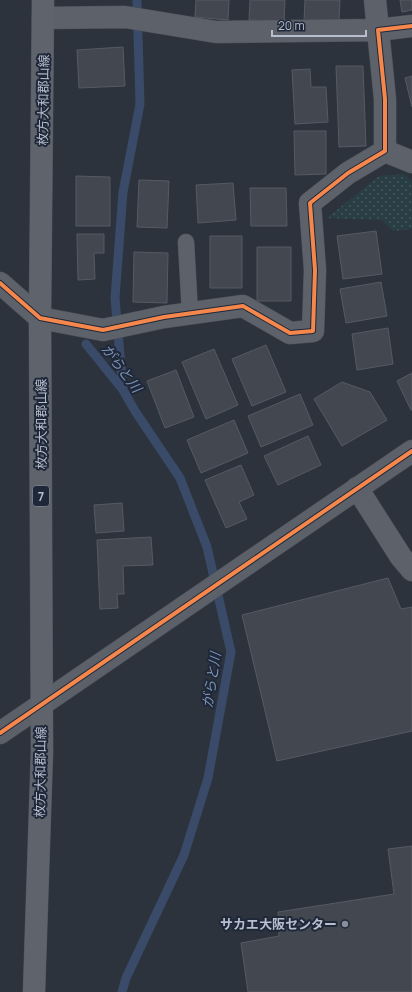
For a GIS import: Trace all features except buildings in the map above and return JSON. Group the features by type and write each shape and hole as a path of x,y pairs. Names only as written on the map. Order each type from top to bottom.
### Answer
{"main road":[{"name":"枚方大和郡山線","path":"34,992 42,758 40,318 43,9"}],"street":[{"path":"375,0 385,99 385,151"},
{"path":"43,9 125,17 216,32 378,30 412,26"},
{"path":"385,151 412,162"},
{"path":"0,283 40,318 103,330 164,317 243,306 290,333 313,331 315,270 310,203 348,173 385,151"},
{"path":"0,733 412,451"},
{"path":"357,488 401,556 412,570"}],"lane":[{"path":"186,242 190,313"}],"green space":[{"path":"404,174 412,181 412,229 393,231 382,220 327,218 379,176"}],"waterway":[{"path":"123,390 115,298 123,192 140,104 137,0"},
{"name":"がらと川","path":"86,344 123,390 135,411 180,478 207,547 231,652 208,778 184,855 126,978 122,992"}],"cycle path":[{"path":"0,283 40,318 103,330 164,317 243,306 290,333 313,331 315,270 310,203 348,173 385,151 385,99 378,30 412,26"},
{"path":"0,733 412,451"}],"place":[{"name":"サカエ大阪センター","path":"345,924"}]}
